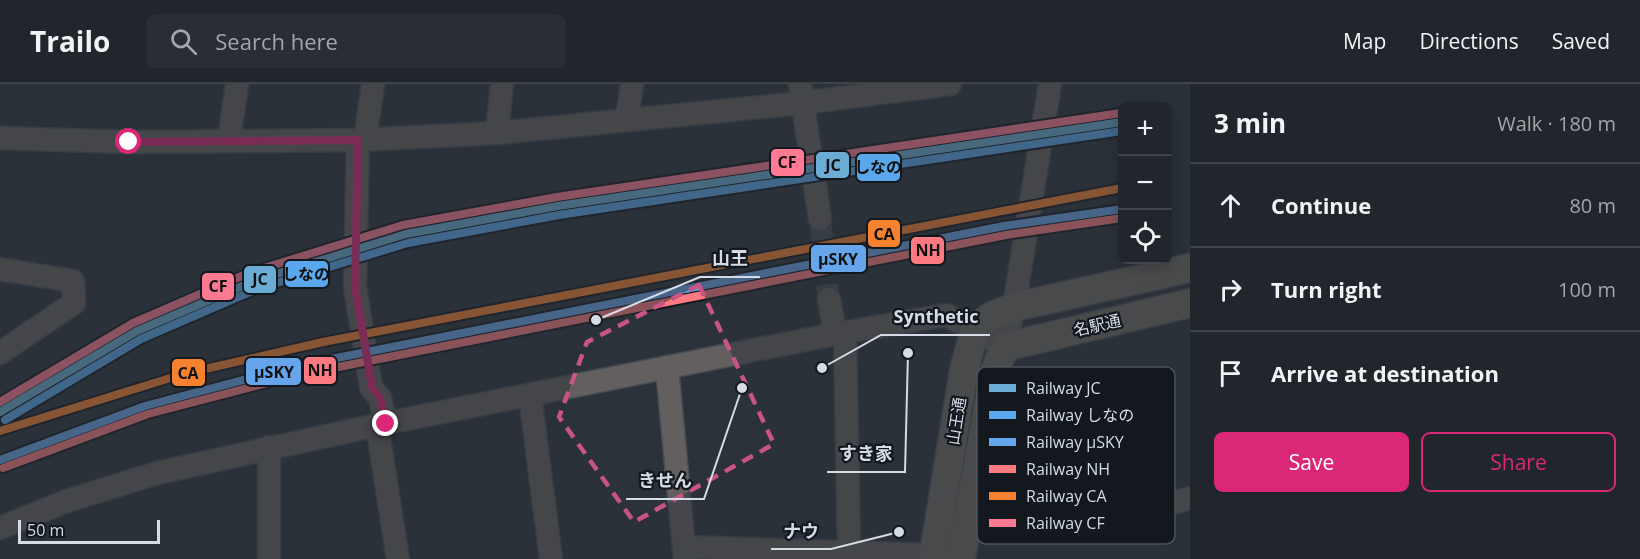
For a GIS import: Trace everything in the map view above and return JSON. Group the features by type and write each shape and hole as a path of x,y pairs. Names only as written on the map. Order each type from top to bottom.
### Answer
{"main road":[{"path":"975,329 990,317 1014,307 1190,268"},
{"name":"名駅通","path":"1005,347 1190,303"},
{"name":"山王通","path":"933,557 964,370 975,329"},
{"name":"山王通","path":"997,367 1005,347"},
{"name":"山王通","path":"961,559 977,466"}],"street":[{"path":"229,140 237,84"},
{"path":"373,84 362,140 355,287 372,387 380,398 398,559"},
{"path":"497,133 502,84"},
{"path":"627,119 632,84"},
{"path":"0,138 129,142 362,140 497,133 627,119 801,93 950,84"},
{"path":"0,528 67,501 157,473 269,447 840,333 945,315 1005,347 1014,307 1050,84"},
{"path":"801,93 820,219"},
{"path":"0,269 73,281 74,303 0,353"},
{"path":"830,299 840,333 849,553"},
{"path":"667,367 685,553 849,553 933,557"},
{"path":"530,395 551,559"},
{"path":"269,447 269,559"},
{"path":"1175,502 1190,498"}],"highlighted area":[{"path":"699,285 774,444 634,522 559,417 587,342"}],"tunnel":[{"path":"820,219 829,299"}],"rail line":[{"name":"CF","path":"0,402 133,323 251,272 403,225 557,197 1118,113"},
{"name":"JC","path":"0,412 137,331 254,281 406,234 558,206 1118,123"},
{"name":"しなの","path":"5,420 141,339 257,289 408,243 559,215 1118,132"},
{"name":"CA","path":"0,431 183,374 323,342 1118,189"},
{"name":"μSKY","path":"0,460 145,406 296,366 1004,226 1118,210"},
{"name":"NH","path":"3,468 148,414 298,375 1006,235 1118,219"}],"place":[{"name":"山王","path":"596,320"},
{"name":"すき家","path":"908,353"},
{"name":"Synthetic","path":"822,368"},
{"name":"きせん","path":"742,388"},
{"name":"ナウ","path":"899,532"}],"route":[{"path":"129,142 358,140 355,287 372,387 380,398 386,424"}]}
